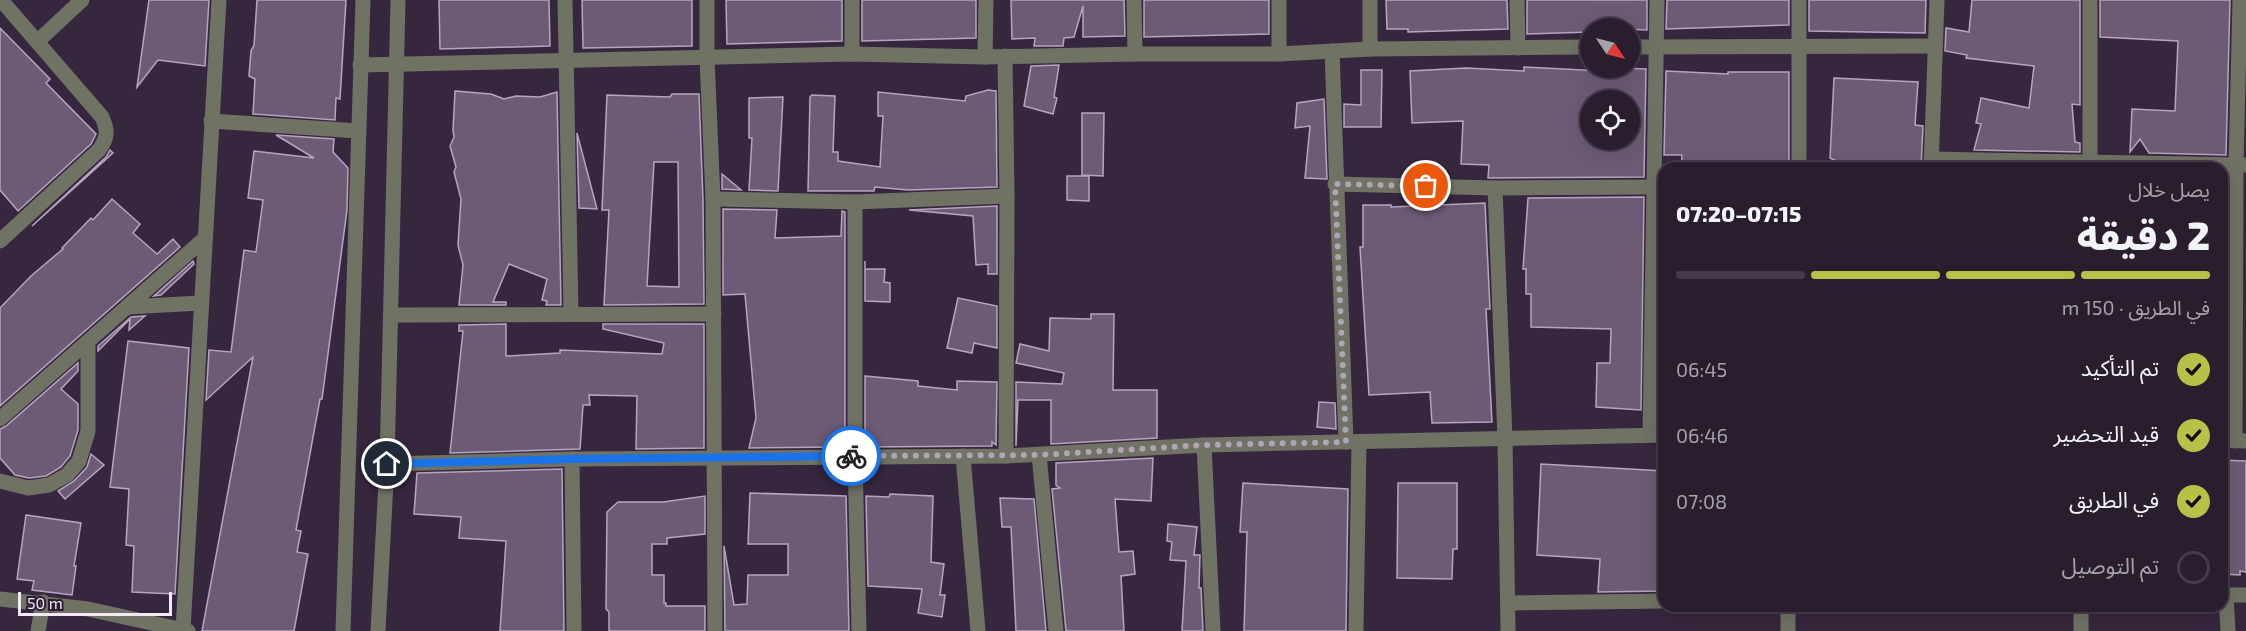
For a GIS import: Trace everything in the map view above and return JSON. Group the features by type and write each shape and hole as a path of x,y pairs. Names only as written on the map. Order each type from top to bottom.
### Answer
{"street":[{"path":"1,0 102,117 107,128 107,139 99,150 3,232"},
{"path":"38,41 82,0"},
{"path":"0,599 43,602 88,609 185,631 204,239 219,0"},
{"path":"343,631 363,0"},
{"path":"378,631 387,464 398,0"},
{"path":"565,0 571,314"},
{"path":"707,0 713,199 715,631"},
{"path":"852,0 852,54"},
{"path":"985,57 986,0"},
{"path":"1134,0 1134,54"},
{"path":"1279,0 1279,54"},
{"path":"1370,0 1370,49"},
{"path":"1517,0 1518,48"},
{"path":"387,464 572,459 1006,456 1204,445 1657,435 1654,188 1657,0"},
{"path":"1799,0 1799,162"},
{"path":"1931,162 1936,0"},
{"path":"2090,0 2090,162"},
{"path":"2234,441 2241,165 2241,0"},
{"path":"1640,47 1935,46"},
{"path":"360,64 852,54 985,57 1279,54 1370,49 1580,47"},
{"path":"1332,51 1335,184 1352,442 1356,631"},
{"path":"1005,56 1006,456"},
{"path":"212,121 358,131"},
{"path":"1335,184 1495,188 1654,188"},
{"path":"1495,188 1505,438 1508,631"},
{"path":"713,199 855,201 1007,196"},
{"path":"855,201 855,456 859,631"},
{"path":"0,419 204,239"},
{"path":"128,307 201,303"},
{"path":"390,315 714,314"},
{"path":"0,481 28,488 48,485 67,475 79,461 88,431 88,342"},
{"path":"1204,445 1214,631"},
{"path":"1039,455 1056,631"},
{"path":"963,456 978,631"},
{"path":"572,459 574,631"},
{"path":"2228,595 2246,595"},
{"path":"1508,603 1658,601"},
{"path":"38,631 43,602"},
{"path":"1788,612 1788,631"},
{"path":"2081,612 2081,631"},
{"path":"2226,612 2228,631"}],"building":[{"path":"149,0 209,0 205,66 158,60 137,87"},
{"path":"257,0 346,0 340,99 336,98 335,120 253,114 255,79 249,76"},
{"path":"439,0 549,0 550,46 440,49"},
{"path":"582,0 692,0 692,46 583,48"},
{"path":"726,0 842,0 842,41 727,44"},
{"path":"862,0 976,0 976,38 862,41"},
{"path":"1011,0 1124,0 1125,36 1083,37 1083,6 1074,37 1064,38 1063,46 1034,46 1035,38 1012,39"},
{"path":"1144,0 1269,0 1269,34 1144,37"},
{"path":"1386,0 1507,0 1508,29 1408,32 1408,29 1387,29"},
{"path":"1527,0 1647,0 1647,30 1640,30 1640,18 1580,18 1580,32 1527,34"},
{"path":"1667,0 1789,0 1789,25 1666,29"},
{"path":"1809,0 1926,0 1925,33 1809,31"},
{"path":"1972,0 2080,0 2080,105 2072,104 2075,142 2080,143 2080,152 1974,150 1981,124 1976,123 1981,98 2029,108 2034,66 1966,58 1967,55 1945,51 1946,28 1969,32"},
{"path":"2100,0 2230,0 2226,155 2149,153 2140,139 2130,152 2132,109 2175,111 2178,41 2100,37"},
{"path":"0,28 50,79 46,83 96,134 91,144 18,211 0,190"},
{"path":"1059,65 1054,97 1057,98 1053,114 1024,106 1031,66"},
{"path":"1524,67 1580,70 1580,78 1640,78 1640,69 1646,69 1644,177 1488,178 1489,165 1461,164 1463,121 1412,123 1410,71 1466,68 1524,71"},
{"path":"1361,70 1382,70 1381,127 1344,127 1344,104 1361,105"},
{"path":"1666,71 1728,74 1728,72 1789,72 1789,162 1681,162 1682,155 1664,155"},
{"path":"1834,78 1918,82 1915,125 1923,126 1921,162 1839,162 1830,158"},
{"path":"988,90 996,91 997,187 908,190 875,187 874,191 808,191 810,97 812,95 835,96 833,152 838,152 838,161 880,167 883,116 878,116 878,92 965,101 966,96"},
{"path":"455,91 491,94 504,99 516,96 540,97 557,92 561,305 546,305 547,301 542,300 547,279 509,264 493,302 506,302 506,305 459,305 463,265 458,245 461,199 450,146 454,137"},
{"path":"672,94 699,94 704,304 604,305 609,210 602,210 607,95 670,97","holes":["654,162 678,162 679,287 647,286"]},
{"path":"783,97 778,191 749,190 752,138 749,138 749,98"},
{"path":"1324,99 1327,179 1305,178 1310,126 1295,128 1297,103"},
{"path":"1082,113 1104,113 1103,176 1082,175"},
{"path":"577,133 597,209 579,208"},
{"path":"276,135 334,139 333,152 348,168 347,210 322,399 320,399 296,530 301,531 297,552 308,554 294,631 202,631 253,357 206,400 209,350 231,352 244,250 256,252 263,200 248,198 254,151 314,158"},
{"path":"110,150 113,153 32,226 106,157"},
{"path":"722,174 741,190 722,189"},
{"path":"1067,176 1089,176 1089,201 1067,200"},
{"path":"1644,197 1641,410 1596,407 1597,363 1610,363 1611,329 1531,327 1531,294 1526,294 1526,269 1523,269 1528,198"},
{"path":"112,199 140,224 133,233 157,254 173,239 180,247 0,406 0,308"},
{"path":"1485,203 1490,309 1486,309 1492,422 1432,423 1430,392 1369,395 1360,247 1363,247 1363,205 1391,205 1391,207"},
{"path":"997,206 997,274 988,274 988,264 976,265 973,216 909,210"},
{"path":"723,209 777,210 775,238 841,236 842,211 845,212 845,447 749,448 756,418 745,294 723,295"},
{"path":"193,261 194,264 161,295 154,296"},
{"path":"865,269 885,269 884,282 890,283 890,302 865,301"},
{"path":"958,298 997,306 997,348 974,343 972,353 947,348"},
{"path":"1091,314 1114,314 1113,390 1157,390 1157,438 1051,444 1051,400 1018,400 1016,446 1016,382 1062,384 1064,373 1016,363 1020,344 1049,351 1050,318 1091,319"},
{"path":"145,316 129,330 130,319 98,351 98,346 131,317"},
{"path":"506,324 506,356 560,353 560,350 662,354 664,343 603,329 603,324 704,324 704,448 636,449 637,396 589,395 590,405 583,405 580,449 450,453 463,331 459,331 459,325"},
{"path":"128,341 189,348 175,594 132,592 134,546 126,545 129,489 110,487"},
{"path":"78,363 78,371 61,389 78,404 78,430 70,456 61,467 46,476 29,478 15,475 0,458 0,429"},
{"path":"865,376 918,381 918,386 957,390 957,381 997,382 996,445 992,442 992,446 865,447"},
{"path":"1319,402 1335,403 1336,429 1317,427"},
{"path":"91,454 104,465 65,499 58,491 74,481 87,467"},
{"path":"1153,458 1151,501 1115,499 1119,552 1133,551 1135,574 1121,576 1124,631 1066,631 1052,489 1060,488 1056,485 1056,463"},
{"path":"2228,460 2246,461 2246,572 2240,571 2240,575 2228,574"},
{"path":"1541,464 1658,471 1658,591 1598,592 1600,559 1537,555"},
{"path":"562,469 564,631 500,631 506,541 459,538 461,517 414,514 417,473"},
{"path":"1243,483 1348,489 1346,631 1244,631 1247,532 1240,532"},
{"path":"1398,483 1457,483 1457,549 1453,549 1452,579 1397,578"},
{"path":"750,493 846,496 849,631 725,631 724,546 734,605 747,604 748,575 788,575 788,544 748,544"},
{"path":"890,494 933,496 931,562 944,564 940,595 945,595 942,617 918,613 922,589 868,586 866,496 889,497"},
{"path":"705,496 705,534 667,538 667,544 652,544 652,575 664,575 664,603 666,606 705,606 705,631 609,631 609,612 606,609 607,512 618,502 663,502"},
{"path":"1000,498 1034,499 1046,631 1016,631 1011,527 1002,527"},
{"path":"26,515 81,523 72,595 32,590 34,581 17,579"},
{"path":"1168,524 1197,527 1194,555 1200,555 1199,588 1201,588 1203,631 1182,631 1186,561 1170,560 1172,542 1167,541"}],"way so far":[{"path":"851,456 1039,455 1204,445 1346,442 1335,184 1426,186"}],"route":[{"path":"387,464 572,459 851,456"}]}
